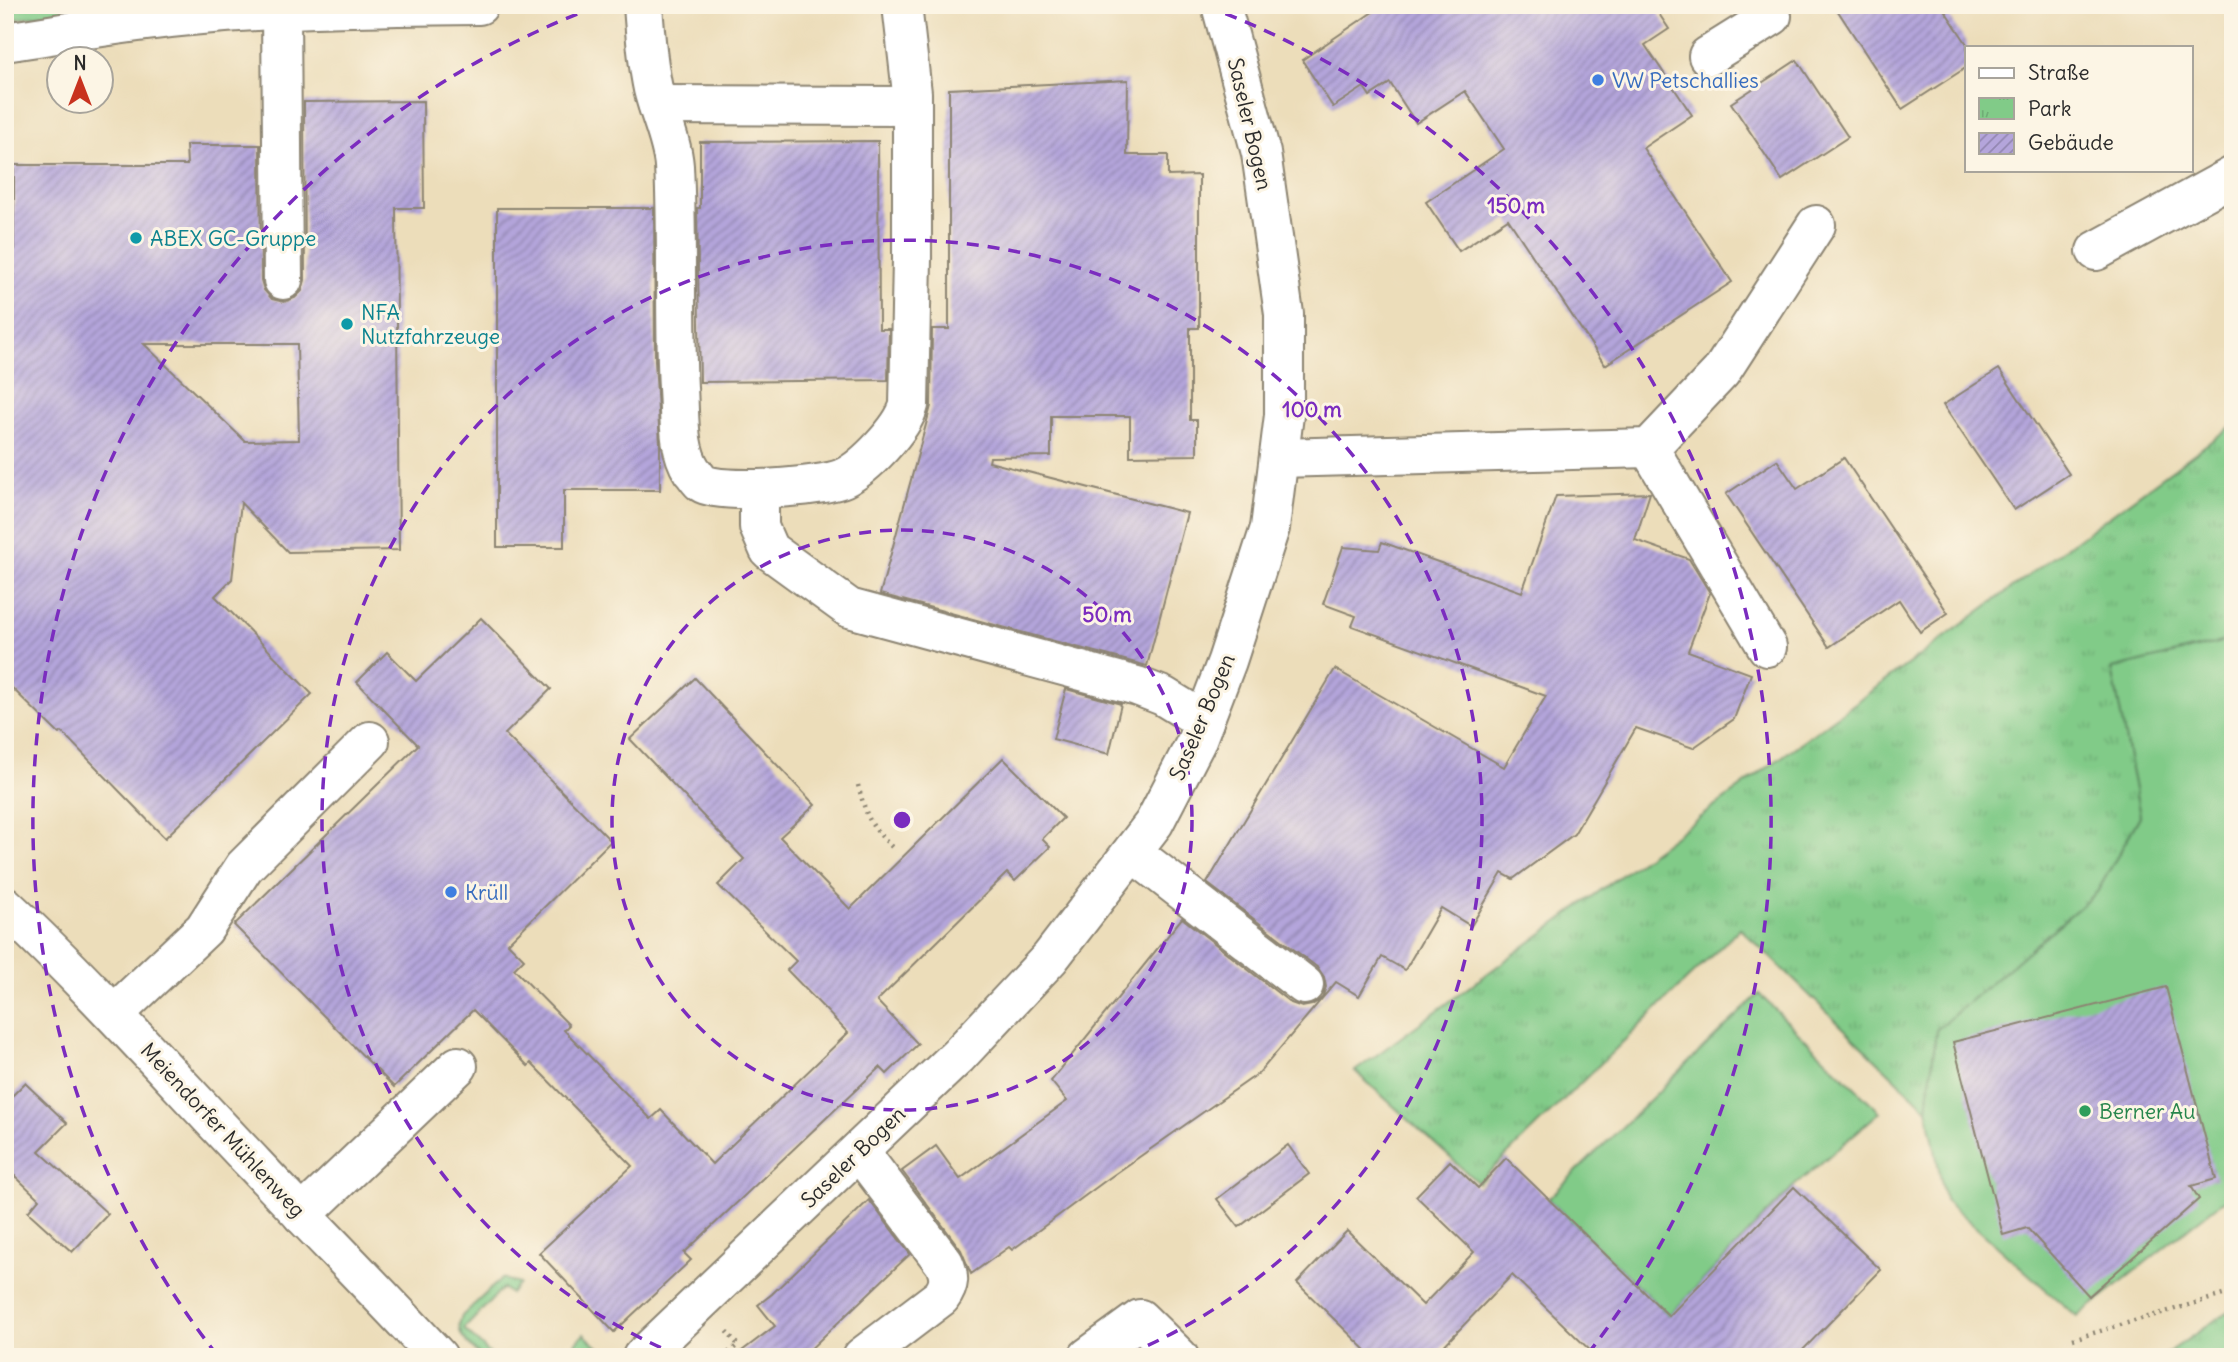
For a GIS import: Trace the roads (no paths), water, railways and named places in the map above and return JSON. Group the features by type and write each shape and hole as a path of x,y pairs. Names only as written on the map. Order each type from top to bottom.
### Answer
{"street":[{"path":"5,42 199,15 281,9 479,5"},
{"path":"643,5 646,54 673,163 677,369 681,433 686,458 702,483 716,488 759,491 841,479 861,467 907,414 912,259 912,106 902,5"},
{"name":"Saseler Bogen","path":"642,1357 958,1056 1050,958 1154,823 1196,742 1227,661 1270,528 1284,415 1284,314 1261,153 1221,5"},
{"path":"1708,56 1772,16 1766,5"},
{"path":"281,9 282,280"},
{"path":"658,105 912,106"},
{"path":"2096,251 2233,176"},
{"path":"1279,458 1649,448 1721,372 1816,225"},
{"path":"1649,448 1767,647"},
{"path":"759,491 759,527 769,551 849,608 1137,686 1163,696 1204,721"},
{"path":"114,1014 204,929 244,867 370,741"},
{"path":"1132,852 1304,985"},
{"name":"Meiendorfer Mühlenweg","path":"5,906 114,1014 438,1357"},
{"path":"302,1215 458,1066"},
{"path":"859,1151 944,1263 949,1274 948,1289 941,1297 862,1357"},
{"path":"1088,1357 1140,1319 1179,1357"}],"place":[{"name":"VW Petschallies","path":"1598,80"},
{"name":"ABEX GC-Gruppe","path":"136,238"},
{"name":"NFA Nutzfahrzeuge","path":"347,324"},
{"name":"Krüll","path":"451,892"},
{"name":"Berner Au","path":"2085,1111"}]}
